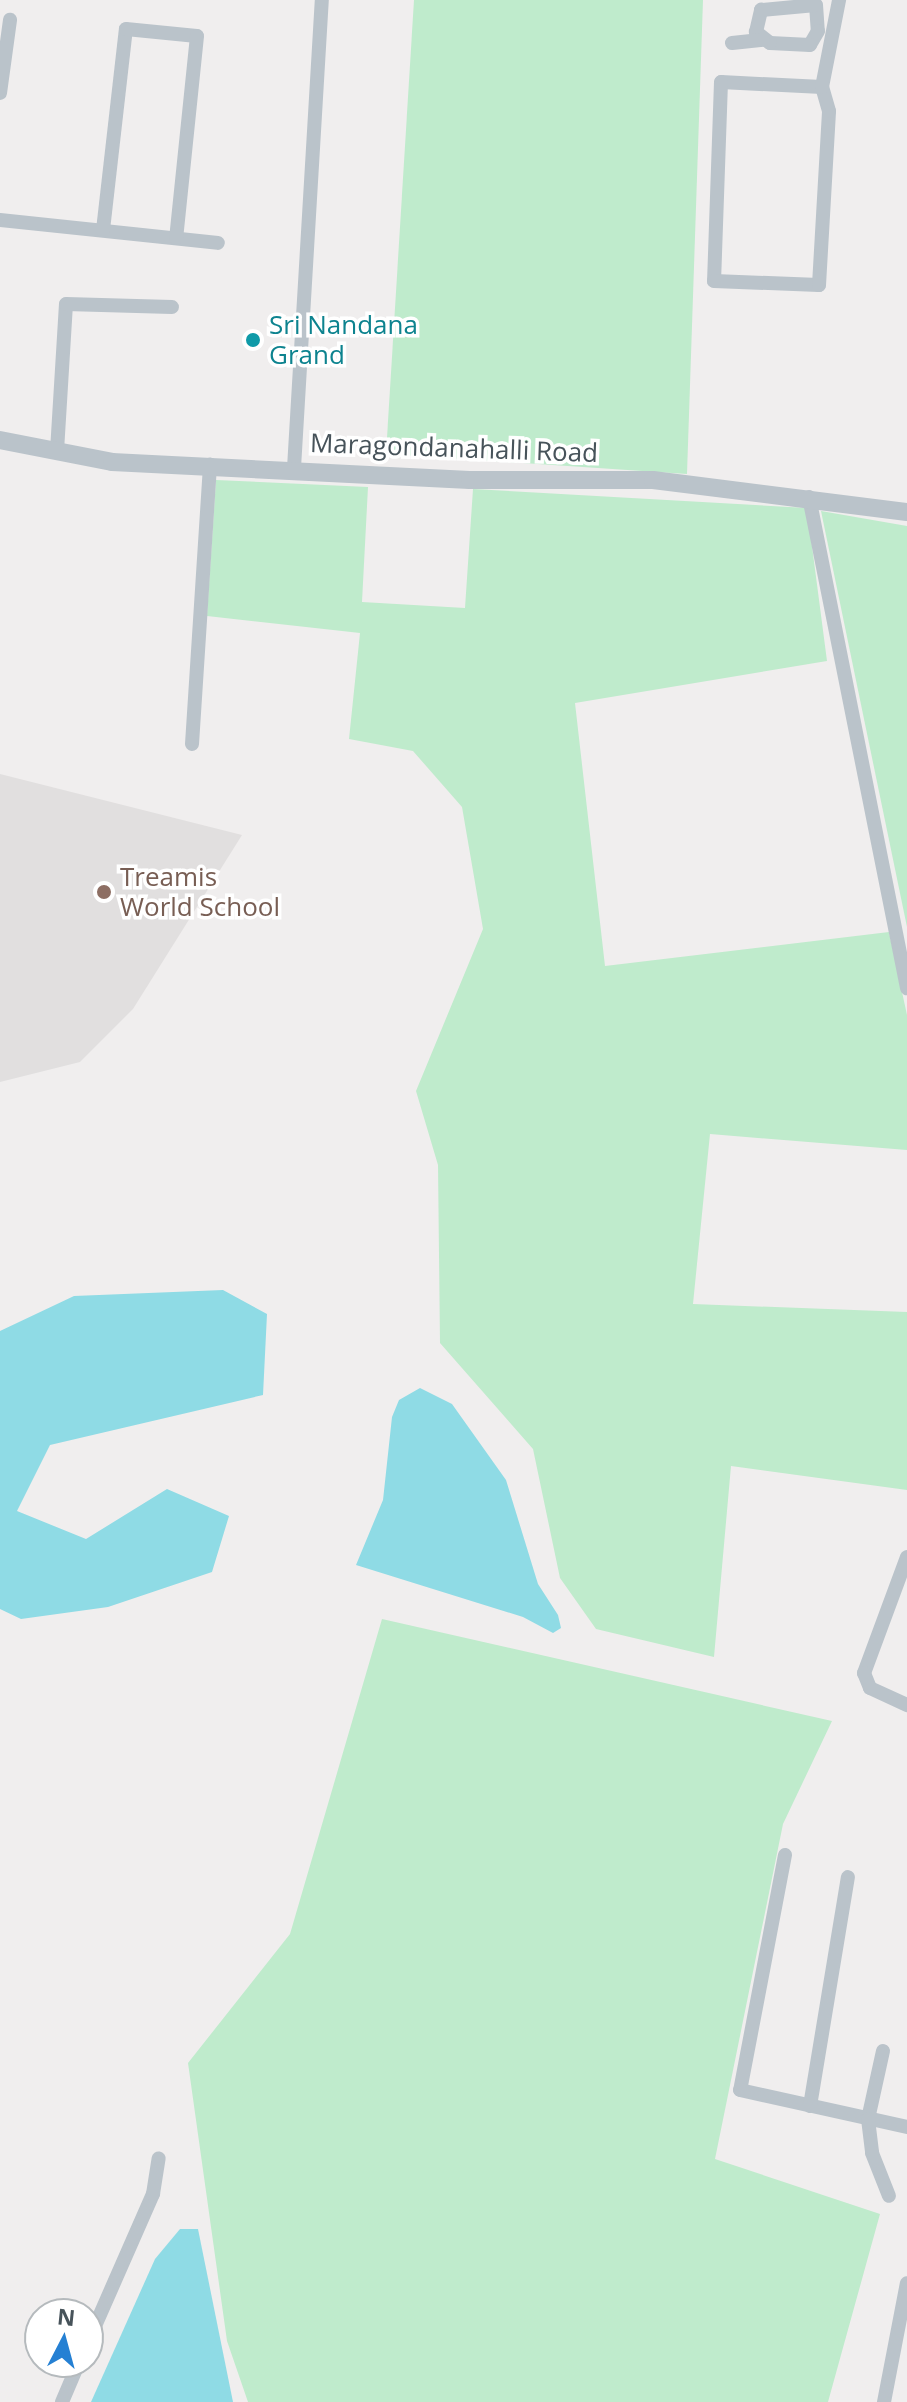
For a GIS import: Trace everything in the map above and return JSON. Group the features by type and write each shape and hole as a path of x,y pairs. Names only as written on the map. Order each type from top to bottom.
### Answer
{"street":[{"path":"294,468 322,0"},
{"path":"822,87 721,82 714,281 819,285 829,111 822,87 839,0"},
{"path":"732,43 763,40 810,45 818,31 818,2 761,10 755,22 763,40"},
{"path":"0,90 10,20"},
{"path":"103,230 126,29 197,36 176,238"},
{"path":"0,220 218,243"},
{"path":"57,451 66,304 172,307"},
{"name":"Maragondanahalli Road","path":"0,440 112,462 294,468 470,480 653,480 809,497 907,512"},
{"path":"192,744 210,465"},
{"path":"809,497 907,988"},
{"path":"907,1557 864,1673 870,1688 907,1705"},
{"path":"785,1855 740,2090 907,2127"},
{"path":"810,2106 848,1877"},
{"path":"883,2051 868,2119 872,2153 889,2196"},
{"path":"104,2306 153,2194 159,2158"},
{"path":"884,2402 907,2283"},
{"path":"62,2402 72,2378"}],"shaded area":[{"name":"Treamis World School","path":"0,774 242,835 133,1009 80,1062 0,1082"}],"green space":[{"path":"414,0 703,0 687,474 386,454"},
{"path":"216,480 368,487 362,602 465,608 473,489 807,508 827,661 575,703 605,966 889,932 907,1015 907,1150 710,1134 693,1304 907,1312 907,1490 731,1466 714,1657 596,1629 560,1578 533,1449 440,1343 438,1165 416,1091 483,929 462,807 413,751 349,739 360,633 207,616"},
{"path":"821,511 907,526 907,927"},
{"path":"382,1619 832,1721 783,1824 715,2159 880,2214 828,2402 248,2402 227,2341 188,2063 290,1934"}],"water":[{"path":"223,1290 267,1314 263,1395 50,1445 17,1511 86,1539 167,1489 229,1516 212,1572 108,1607 21,1619 0,1609 0,1331 74,1296"},
{"path":"420,1388 452,1404 506,1480 538,1584 558,1615 561,1628 553,1633 523,1617 356,1565 383,1500 392,1417 399,1400"},
{"path":"180,2229 198,2229 233,2402 91,2402 155,2259"}],"place":[{"name":"Sri Nandana Grand","path":"253,340"},
{"name":"Treamis World School","path":"104,892"}]}
